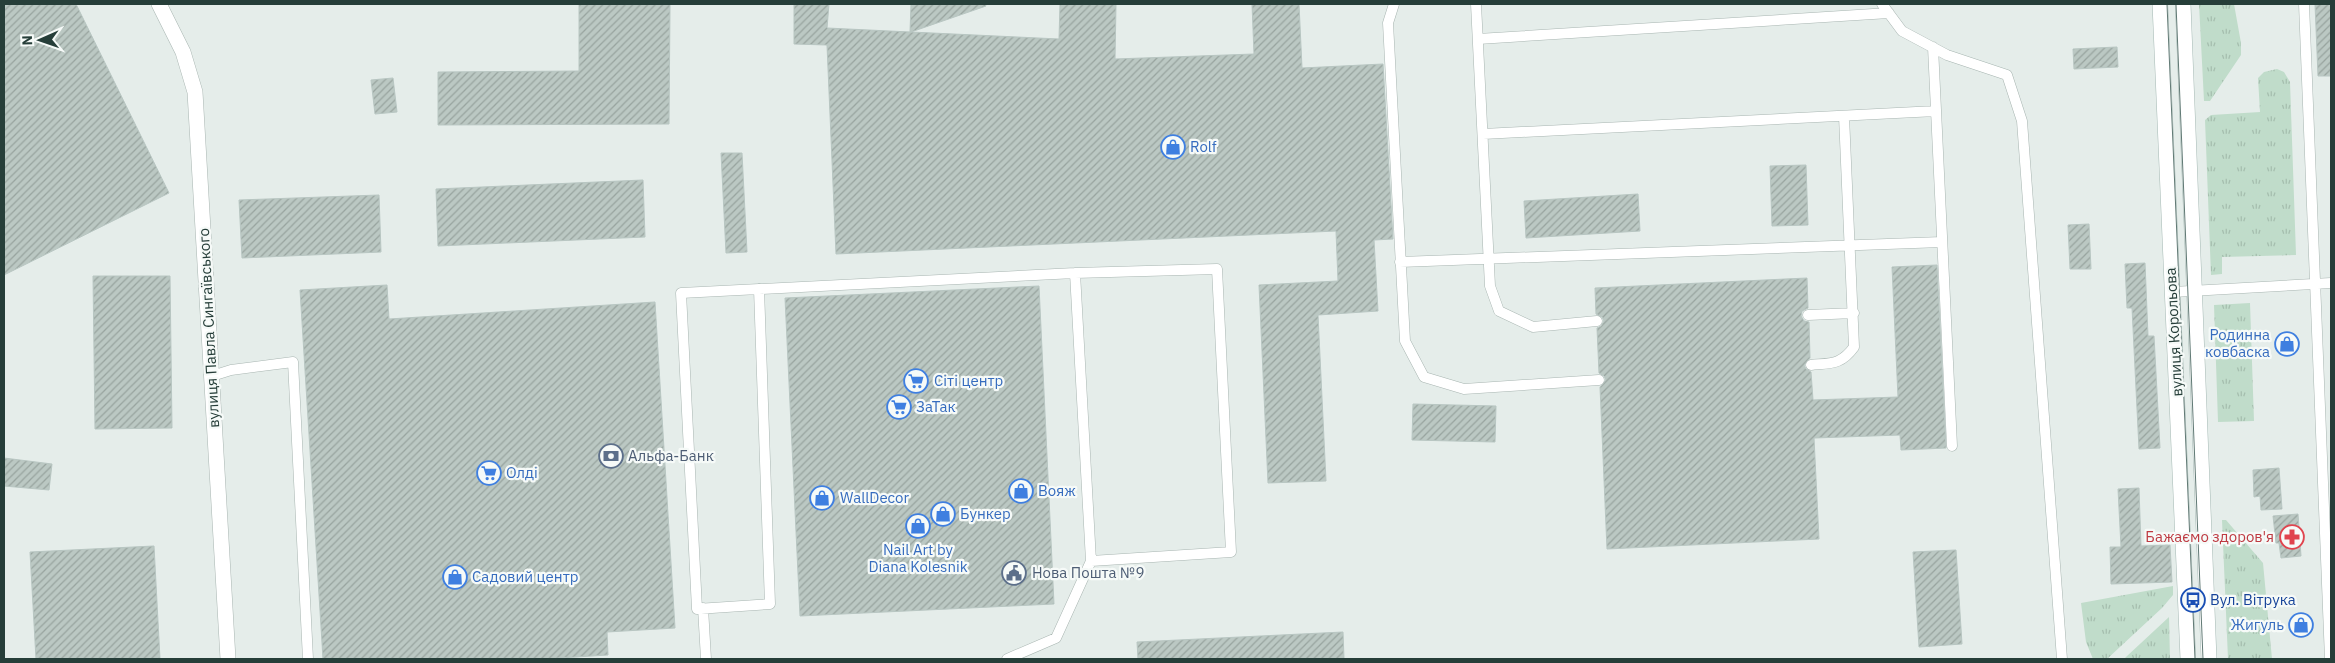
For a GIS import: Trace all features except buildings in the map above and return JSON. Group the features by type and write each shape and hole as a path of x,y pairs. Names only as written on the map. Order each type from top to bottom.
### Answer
{"main road":[{"name":"вулиця Павла Сингаївського","path":"159,4 183,52 195,92 228,659"},
{"name":"вулиця Корольова","path":"2160,4 2188,659"},
{"name":"вулиця Корольова","path":"2183,4 2209,659"}],"lane":[{"path":"1394,4 1388,23 1405,341 1424,377 1464,389 1599,380"},
{"path":"1476,4 1490,286 1499,311 1533,327 1597,321"},
{"path":"1882,4 1902,30 1947,55 2007,75 2022,121 2062,659"},
{"path":"2304,4 2330,659"},
{"path":"1478,39 1889,13"},
{"path":"1933,47 1952,446"},
{"path":"1483,134 1936,111"},
{"path":"1811,365 1834,363 1846,358 1854,346 1844,116"},
{"path":"1400,262 1942,242"},
{"path":"759,289 770,604 697,609 681,293 759,289 1075,273 1217,269 1231,552 1090,561"},
{"path":"1007,659 1056,638 1090,561 1075,273"},
{"path":"2172,292 2331,283"},
{"path":"1808,315 1854,313"},
{"path":"212,376 231,370 293,362 308,659"},
{"path":"703,608 706,659"}],"green space":[{"path":"2199,4 2234,4 2241,43 2241,55 2210,101 2204,101"},
{"path":"2277,69 2284,72 2290,82 2296,255 2222,257 2222,274 2211,275 2205,120 2211,115 2260,112 2258,78 2264,72"},
{"path":"2250,303 2254,421 2218,422 2214,305"},
{"path":"2222,520 2226,520 2263,563 2272,659 2228,659"},
{"path":"2173,586 2173,595 2162,608 2107,659 2093,659 2086,642 2081,603"},
{"path":"2169,617 2170,659 2124,659 2127,656"}],"tram line":[{"path":"2167,4 2195,659"},
{"path":"2176,4 2203,659"}],"place":[{"name":"Rolf","path":"1173,147"},
{"name":"Родинна ковбаска","path":"2287,344"},
{"name":"Сіті центр","path":"916,381"},
{"name":"ЗаТак","path":"899,407"},
{"name":"Альфа-Банк","path":"611,456"},
{"name":"Олді","path":"489,473"},
{"name":"Вояж","path":"1021,491"},
{"name":"WallDecor","path":"822,498"},
{"name":"Бункер","path":"943,514"},
{"name":"Nail Art by Diana Kolesnik","path":"918,526"},
{"name":"Бажаємо здоров'я","path":"2292,537"},
{"name":"Нова Пошта №9","path":"1014,573"},
{"name":"Садовий центр","path":"455,577"},
{"name":"Вул. Вітрука","path":"2193,600"},
{"name":"Жигуль","path":"2301,625"}]}
